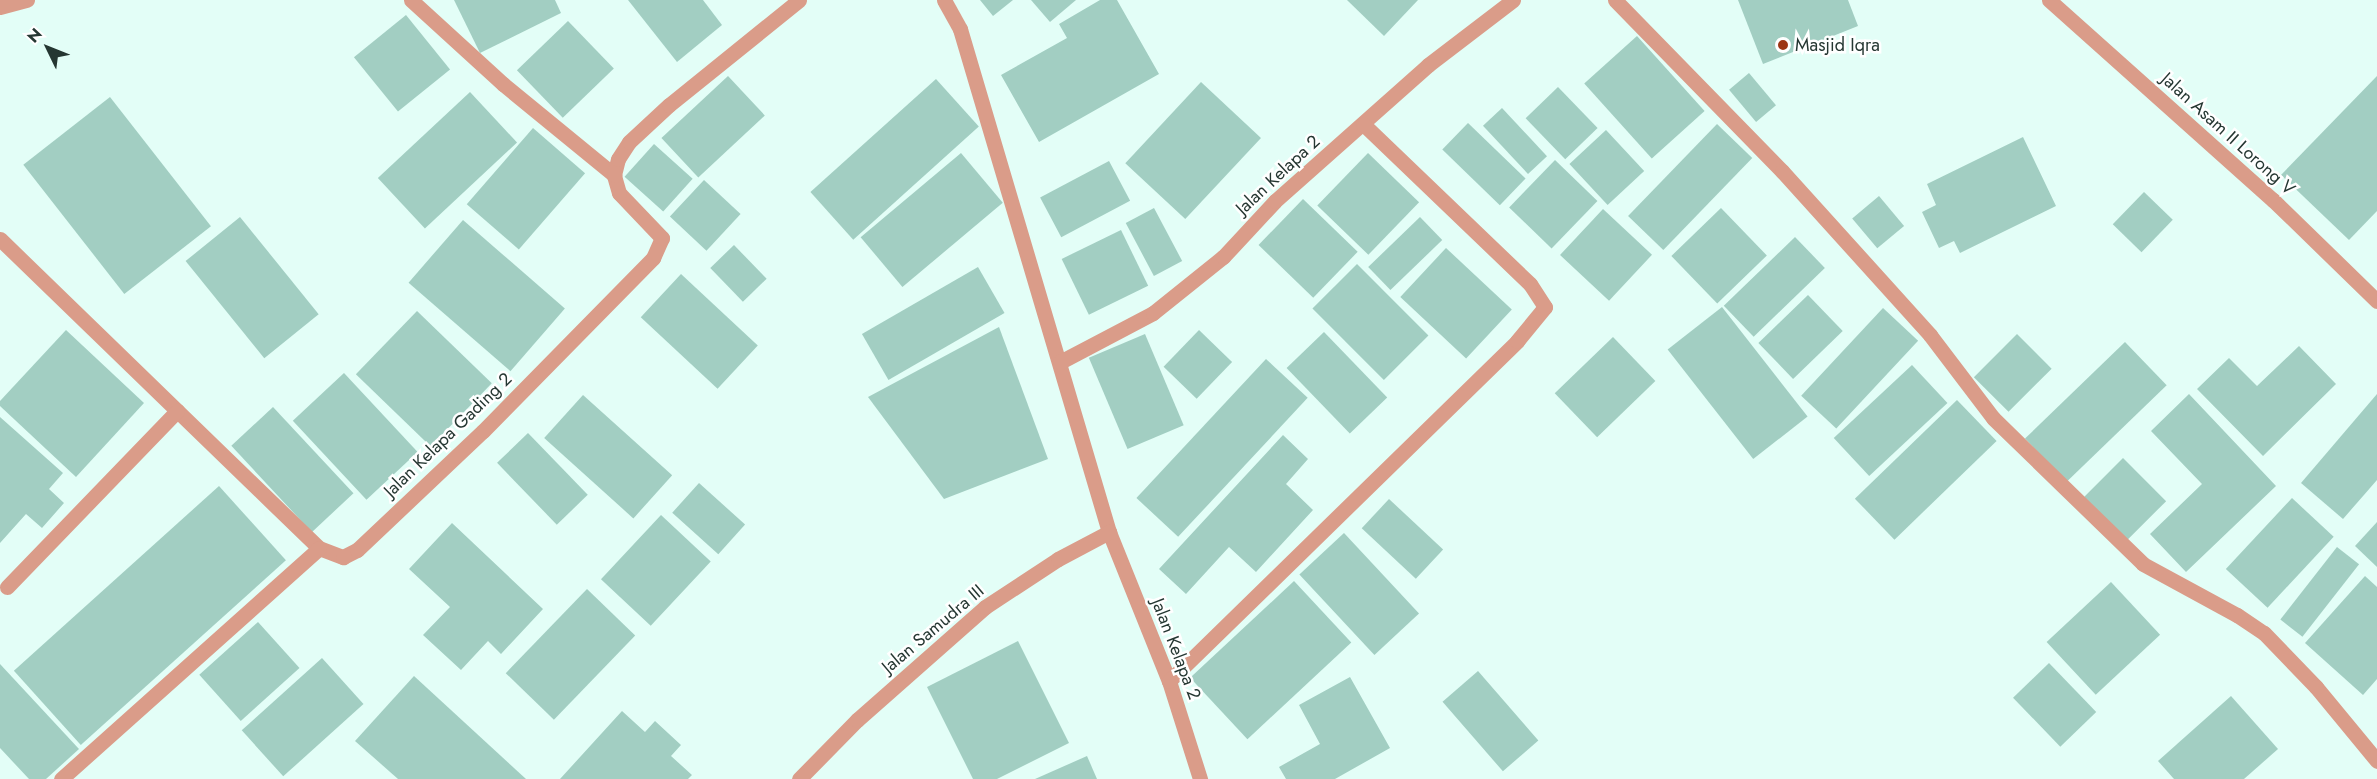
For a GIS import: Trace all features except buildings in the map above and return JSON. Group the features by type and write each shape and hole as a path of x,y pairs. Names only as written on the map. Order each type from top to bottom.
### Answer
{"street":[{"path":"0,7 27,0"},
{"path":"411,0 504,84 614,175 618,159 629,142 669,105 799,0"},
{"name":"Jalan Kelapa 2","path":"944,0 960,29 1109,532 1169,681 1200,779"},
{"name":"Jalan Kelapa 2","path":"1060,362 1154,314 1223,256 1275,201 1428,65 1513,0"},
{"path":"1615,0 1782,171 1930,335 1994,418 2143,564 2237,615 2264,633 2316,687 2377,761"},
{"name":"Jalan Asam II Lorong V","path":"2049,0 2272,200 2377,301"},
{"path":"1169,681 1517,341 1545,307 1530,285 1363,124"},
{"name":"Jalan Kelapa Gading 2","path":"0,239 319,548 343,557 357,550 483,431 653,258 662,238 620,193 614,175"},
{"path":"7,588 177,411"},
{"name":"Jalan Samudra III","path":"799,779 857,720 985,607 1058,559 1109,532"},
{"path":"61,779 319,548"}],"place":[{"name":"Masjid Iqra","path":"1783,45"}]}
